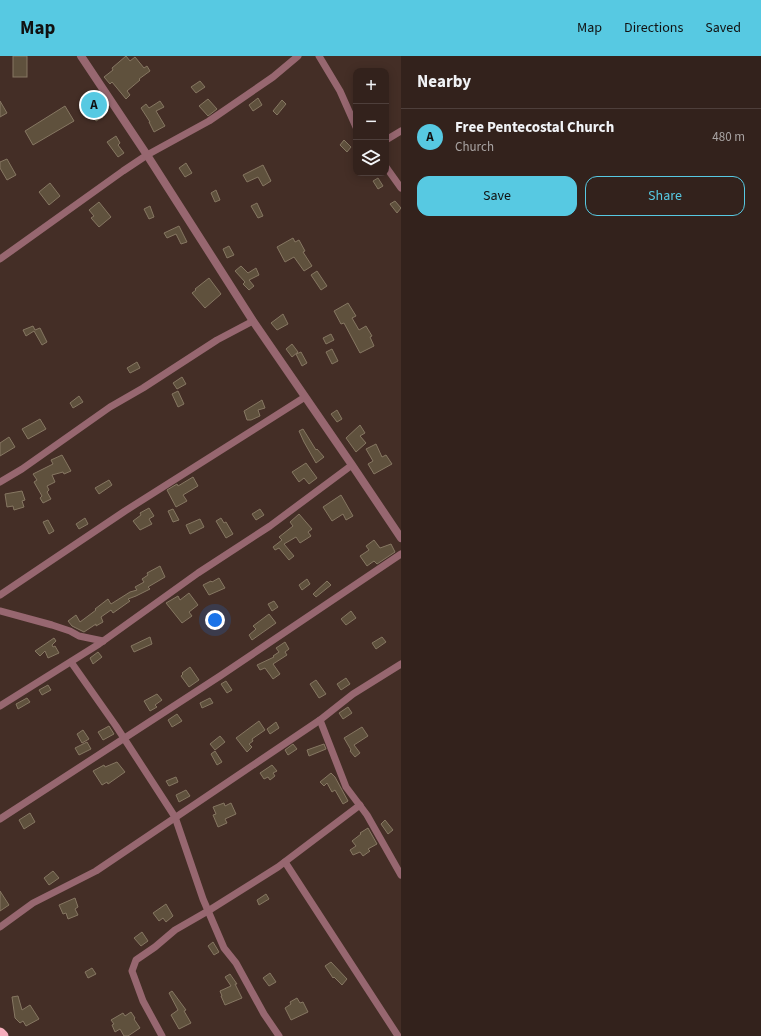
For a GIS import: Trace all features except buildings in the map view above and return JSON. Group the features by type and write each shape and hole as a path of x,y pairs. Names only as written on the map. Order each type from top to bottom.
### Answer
{"highway":[{"path":"0,1032 3,1036"}],"street":[{"path":"81,56 147,155 253,321 401,538"},
{"path":"0,259 30,236 147,155 209,121 273,77 298,56"},
{"path":"319,56 340,91 353,120"},
{"path":"389,138 401,131"},
{"path":"389,172 401,188"},
{"path":"0,482 22,469 110,407 143,388 218,340 253,321"},
{"path":"0,595 125,511 305,397"},
{"path":"0,706 103,641 198,573 270,526 352,465"},
{"path":"0,820 123,738 220,676 401,554"},
{"path":"0,611 52,625 70,631 79,636 103,641"},
{"path":"71,662 175,817 208,911 224,948 236,964 264,1014 279,1036"},
{"path":"0,927 33,903 96,871 320,720 353,694 401,664"},
{"path":"320,720 346,787 367,814 401,875"},
{"path":"162,1036 143,1001 132,971 136,960 155,948 175,930 285,862 360,805"},
{"path":"285,862 398,1036"}],"place":[{"name":"Free Pentecostal Church","path":"94,105"}]}
